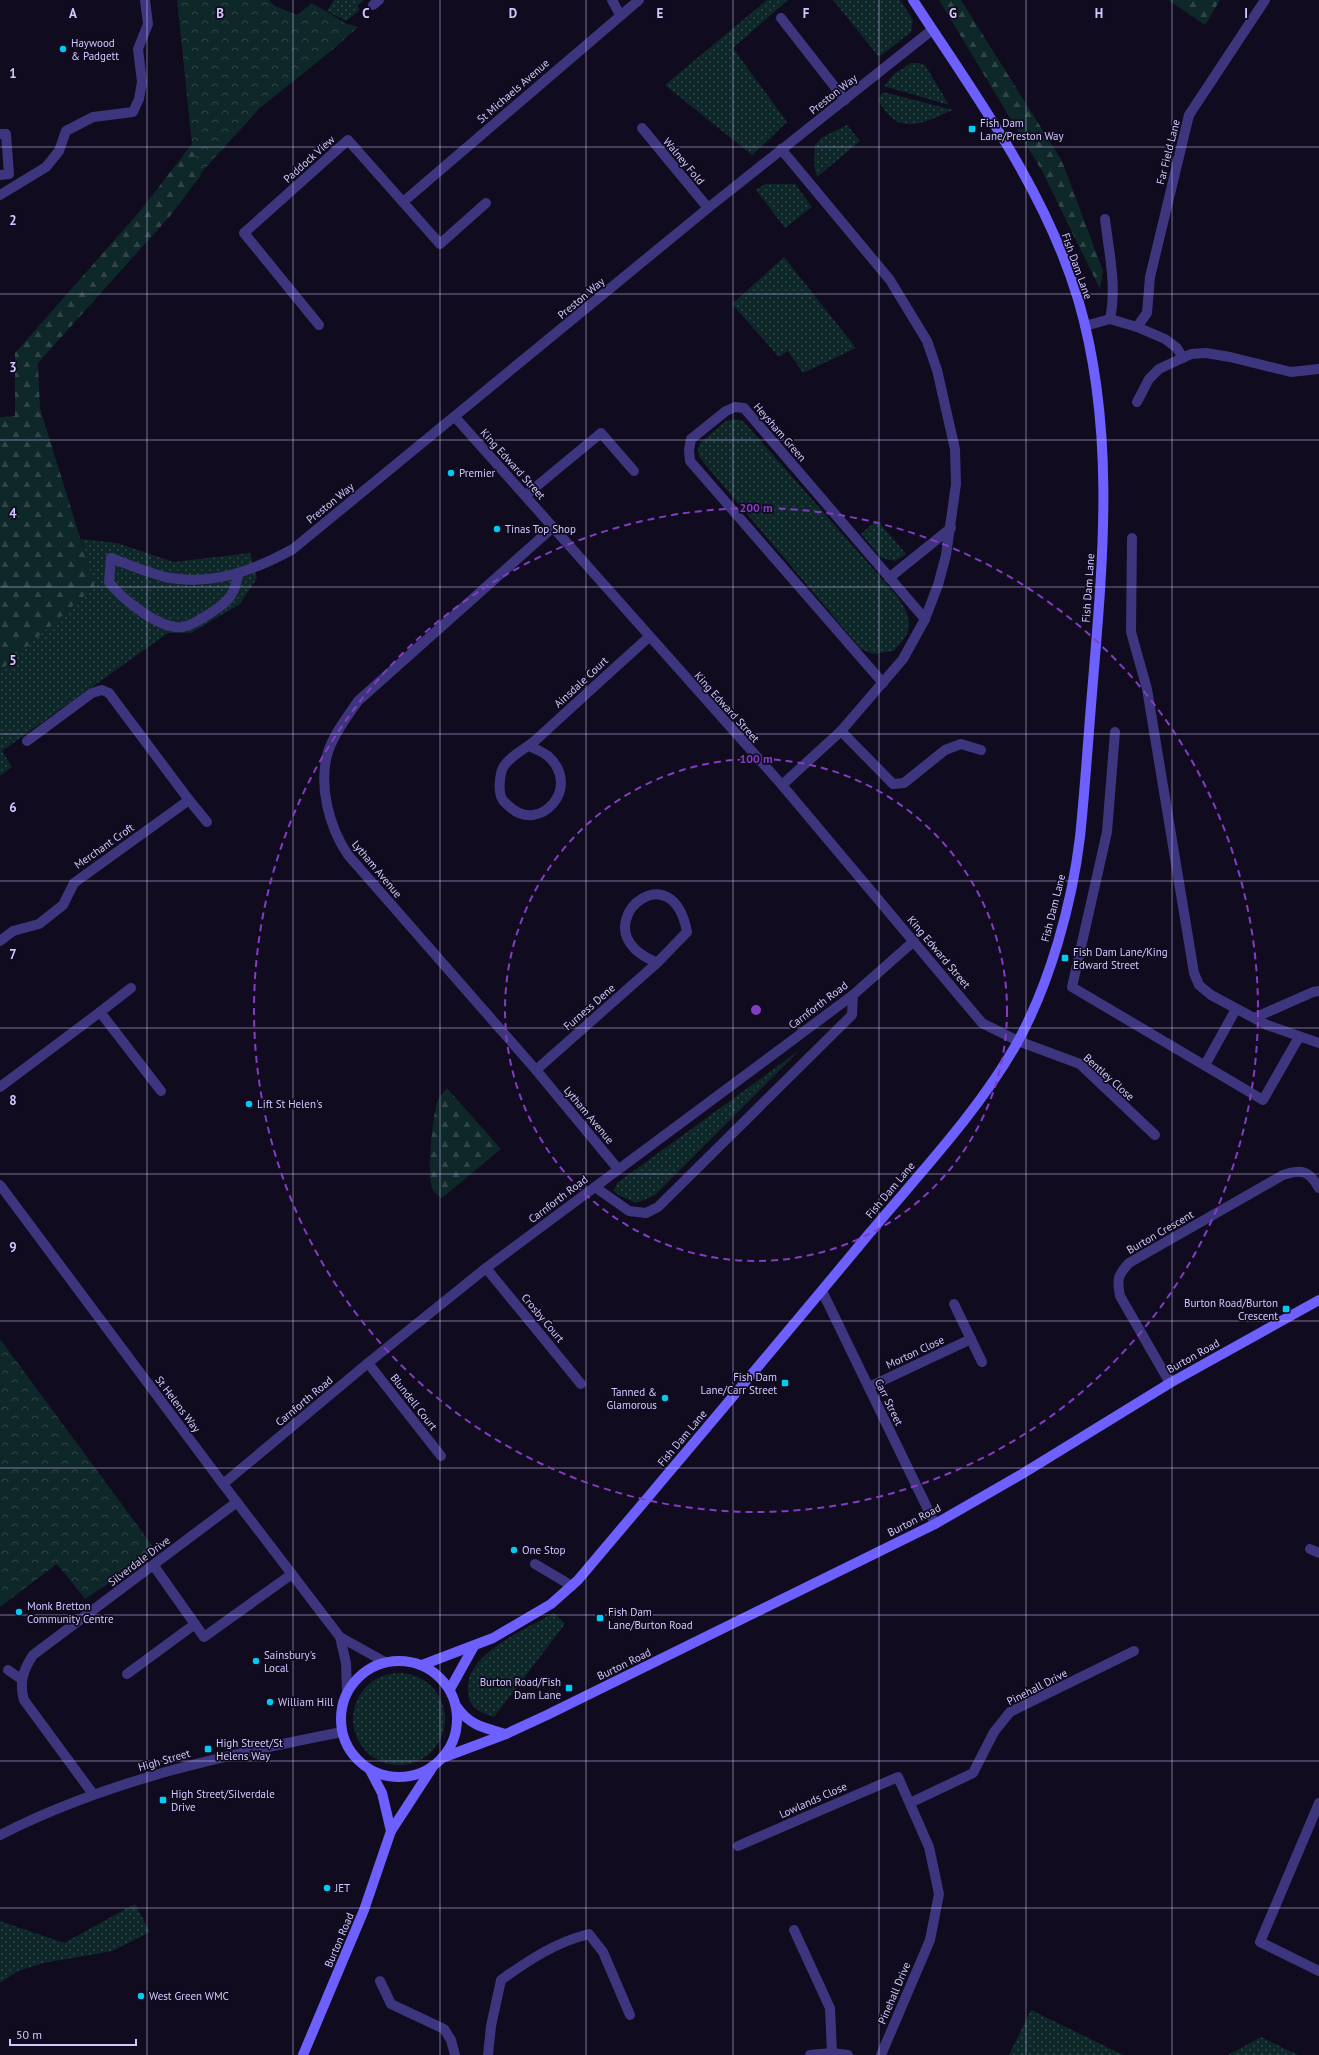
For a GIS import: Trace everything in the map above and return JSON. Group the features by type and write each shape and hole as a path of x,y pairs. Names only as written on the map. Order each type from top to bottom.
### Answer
{"street":[{"path":"0,195 46,167 59,151 66,131 93,117 133,112 140,99 142,82 138,49 148,24 145,0"},
{"path":"612,0 620,15"},
{"name":"St Michaels Avenue","path":"403,202 639,0"},
{"name":"Fish Dam Lane","path":"422,1665 493,1638 551,1604 572,1586 822,1290 988,1088 1018,1041 1046,977 1063,923 1080,840 1097,627 1104,496 1104,455 1098,396 1085,326 1066,265 1033,189 913,0"},
{"name":"Far Field Lane","path":"1137,327 1147,313 1150,277 1189,115 1265,0"},
{"path":"782,18 845,100"},
{"name":"Preston Way","path":"238,574 236,589 228,600 202,618 183,627 168,626 145,613 118,593 109,582 111,558 170,578 219,578 238,574 271,561 293,548 455,417 708,208 932,30"},
{"name":"Walney Fold","path":"642,128 708,208"},
{"path":"0,134 6,134 9,174 0,174"},
{"name":"Paddock View","path":"319,325 244,233 348,140 440,244 486,203"},
{"path":"782,149 890,280 927,341 937,370 955,449 956,484 951,528 938,585 925,619 903,659 884,683 841,731 782,785"},
{"path":"1105,219 1114,285 1114,301 1110,319"},
{"path":"1085,326 1110,319 1137,327 1165,339 1177,348 1183,358"},
{"path":"1137,402 1149,379 1159,369 1191,354 1206,353 1230,357 1291,372 1319,369"},
{"name":"Heysham Green","path":"884,683 690,461 689,450 691,439 726,411 735,407 744,408 925,619"},
{"name":"King Edward Street","path":"455,417 526,495 552,528 648,637 782,785 982,1023 1018,1041"},
{"path":"526,495 601,433 634,471"},
{"name":"Lytham Avenue","path":"552,528 358,702 333,741 328,752 326,770 327,806 338,840 348,855 536,1070 618,1169"},
{"path":"889,578 951,528"},
{"path":"1132,538 1131,632 1147,689 1194,973 1199,985 1211,995 1267,1026 1319,1044"},
{"name":"Ainsdale Court","path":"529,746 548,756 558,770 562,787 557,801 550,808 531,815 514,811 501,799 499,786 504,766 529,746 648,637"},
{"path":"27,741 92,692 102,690 109,693 207,822"},
{"path":"841,731 893,784 904,783 945,750 961,744 981,750"},
{"path":"1116,732 1108,832 1072,987 1263,1100 1299,1037"},
{"name":"Merchant Croft","path":"0,941 13,931 39,924 63,905 74,883 189,800"},
{"name":"Furness Dene","path":"536,1070 657,963 688,932 684,916 676,903 664,895 648,895 636,903 626,917 626,934 633,948 657,963"},
{"name":"Carnforth Road","path":"223,1484 368,1363 486,1268 853,995 914,941"},
{"path":"0,1088 131,988"},
{"path":"1254,1018 1313,992 1319,991"},
{"path":"595,1186 629,1211 646,1213 658,1207 852,1015 853,995"},
{"path":"1205,1066 1236,1009"},
{"path":"100,1012 161,1092"},
{"name":"Bentley Close","path":"1018,1041 1080,1064 1155,1135"},
{"name":"Burton Crescent","path":"1170,1383 1120,1296 1118,1284 1119,1274 1129,1263 1282,1175 1294,1171 1302,1171 1314,1178 1319,1188"},
{"name":"St Helens Way","path":"0,1185 223,1484 340,1637 385,1662"},
{"name":"Crosby Court","path":"486,1268 581,1384"},
{"name":"Carr Street","path":"822,1290 935,1524"},
{"name":"Burton Road","path":"442,1758 506,1734 935,1524 1022,1474 1170,1383 1319,1300"},
{"path":"954,1304 982,1362"},
{"name":"Morton Close","path":"868,1387 971,1339"},
{"name":"Blundell Court","path":"368,1363 440,1456"},
{"name":"Silverdale Drive","path":"93,1794 24,1700 21,1690 22,1679 26,1666 33,1655 154,1566 237,1502"},
{"path":"535,1564 572,1586"},
{"path":"154,1566 204,1637 292,1574"},
{"path":"128,1674 195,1624"},
{"name":"St Helens Way","path":"340,1637 346,1663 347,1691"},
{"path":"450,1689 474,1646"},
{"name":"Pinehall Drive","path":"910,1803 973,1773 994,1732 1010,1712 1134,1651"},
{"path":"457,1707 458,1721 456,1734 450,1747 442,1758 432,1767 418,1774 402,1777 385,1776 370,1770 353,1755 342,1732 341,1711 347,1691 363,1672 385,1662 398,1660 422,1665 438,1675 450,1689 457,1707 464,1718 473,1723 506,1734"},
{"path":"8,1670 22,1679"},
{"name":"High Street","path":"0,1835 30,1820 93,1794 167,1770 226,1755 342,1732"},
{"name":"Burton Road","path":"303,2055 364,1910 391,1832 432,1767"},
{"path":"370,1770 382,1793 391,1832"},
{"name":"Pinehall Drive","path":"881,2055 930,1940 939,1894 929,1847 898,1777"},
{"name":"Lowlands Close","path":"738,1846 898,1777"},
{"path":"1319,1804 1260,1942 1319,1970"},
{"path":"794,1930 830,2008 832,2053"},
{"path":"488,2055 491,2026 501,1980 540,1953 572,1938 589,1934 603,1952 630,2015"},
{"path":"380,1981 391,2004 444,2029 451,2040 455,2055"},
{"path":"810,2055 832,2053 848,2055"}],"green space":[{"path":"177,0 269,0 275,6 297,15 312,3 347,24 358,27 331,51 260,108 198,176 192,144"},
{"path":"334,0 364,0 357,6 360,10 346,21 327,11"},
{"path":"767,0 788,0 733,48 787,122 752,155 665,85"},
{"path":"833,0 900,0 913,20 911,32 879,57"},
{"path":"939,0 961,0 1062,161 1103,271 1100,289 1042,171"},
{"path":"1168,0 1220,0 1205,25"},
{"path":"911,63 925,65 949,105 884,86 894,74"},
{"path":"883,92 953,110 930,120 914,124 906,124 892,118 884,109 878,100"},
{"path":"847,125 860,141 817,177 814,165 815,145 821,138"},
{"path":"192,144 201,175 170,216 38,363 40,408 95,586 0,671 0,417 15,416 15,353 140,211"},
{"path":"765,184 795,184 812,207 785,228 756,190"},
{"path":"784,257 856,348 803,373 788,351 779,357 732,304"},
{"path":"735,419 743,421 898,597 909,619 909,626 905,638 893,651 873,654 861,649 699,457 698,448 701,442 726,421"},
{"path":"877,520 906,554 895,561 881,558 861,534"},
{"path":"81,539 117,543 174,562 250,553 257,578 240,604 191,633 168,633 2,751 12,767 0,776 0,671 94,586"},
{"path":"800,1050 655,1195 637,1203 620,1196 614,1191 617,1183"},
{"path":"447,1088 501,1149 442,1198 432,1189 430,1177 430,1154 434,1115 440,1097"},
{"path":"0,1339 157,1552 85,1599 57,1564 0,1607"},
{"path":"554,1613 565,1624 494,1717 476,1709 471,1702 468,1692 469,1678 476,1666 499,1644"},
{"path":"399,1673 417,1677 431,1687 441,1701 445,1719 441,1737 431,1751 417,1761 399,1765 381,1761 367,1751 357,1737 353,1719 357,1701 367,1687 381,1677"},
{"path":"135,1904 150,1932 112,1951 43,1963 18,1971 0,1983 0,1921 64,1943"},
{"path":"1031,2010 1123,2055 1009,2055"},
{"path":"1261,2037 1298,2055 1228,2055"}],"place":[{"name":"Haywood & Padgett","path":"63,49"},
{"name":"Fish Dam Lane/Preston Way","path":"972,129"},
{"name":"Premier","path":"451,473"},
{"name":"Tinas Top Shop","path":"497,529"},
{"name":"Fish Dam Lane/King Edward Street","path":"1065,958"},
{"name":"Lift St Helen's","path":"249,1104"},
{"name":"Burton Road/Burton Crescent","path":"1286,1309"},
{"name":"Fish Dam Lane/Carr Street","path":"785,1383"},
{"name":"Tanned & Glamorous","path":"665,1398"},
{"name":"One Stop","path":"514,1550"},
{"name":"Monk Bretton Community Centre","path":"19,1612"},
{"name":"Fish Dam Lane/Burton Road","path":"600,1618"},
{"name":"Sainsbury's Local","path":"256,1661"},
{"name":"Burton Road/Fish Dam Lane","path":"569,1688"},
{"name":"William Hill","path":"270,1702"},
{"name":"High Street/St Helens Way","path":"208,1749"},
{"name":"High Street/Silverdale Drive","path":"163,1800"},
{"name":"JET","path":"327,1888"},
{"name":"West Green WMC","path":"141,1996"}]}
